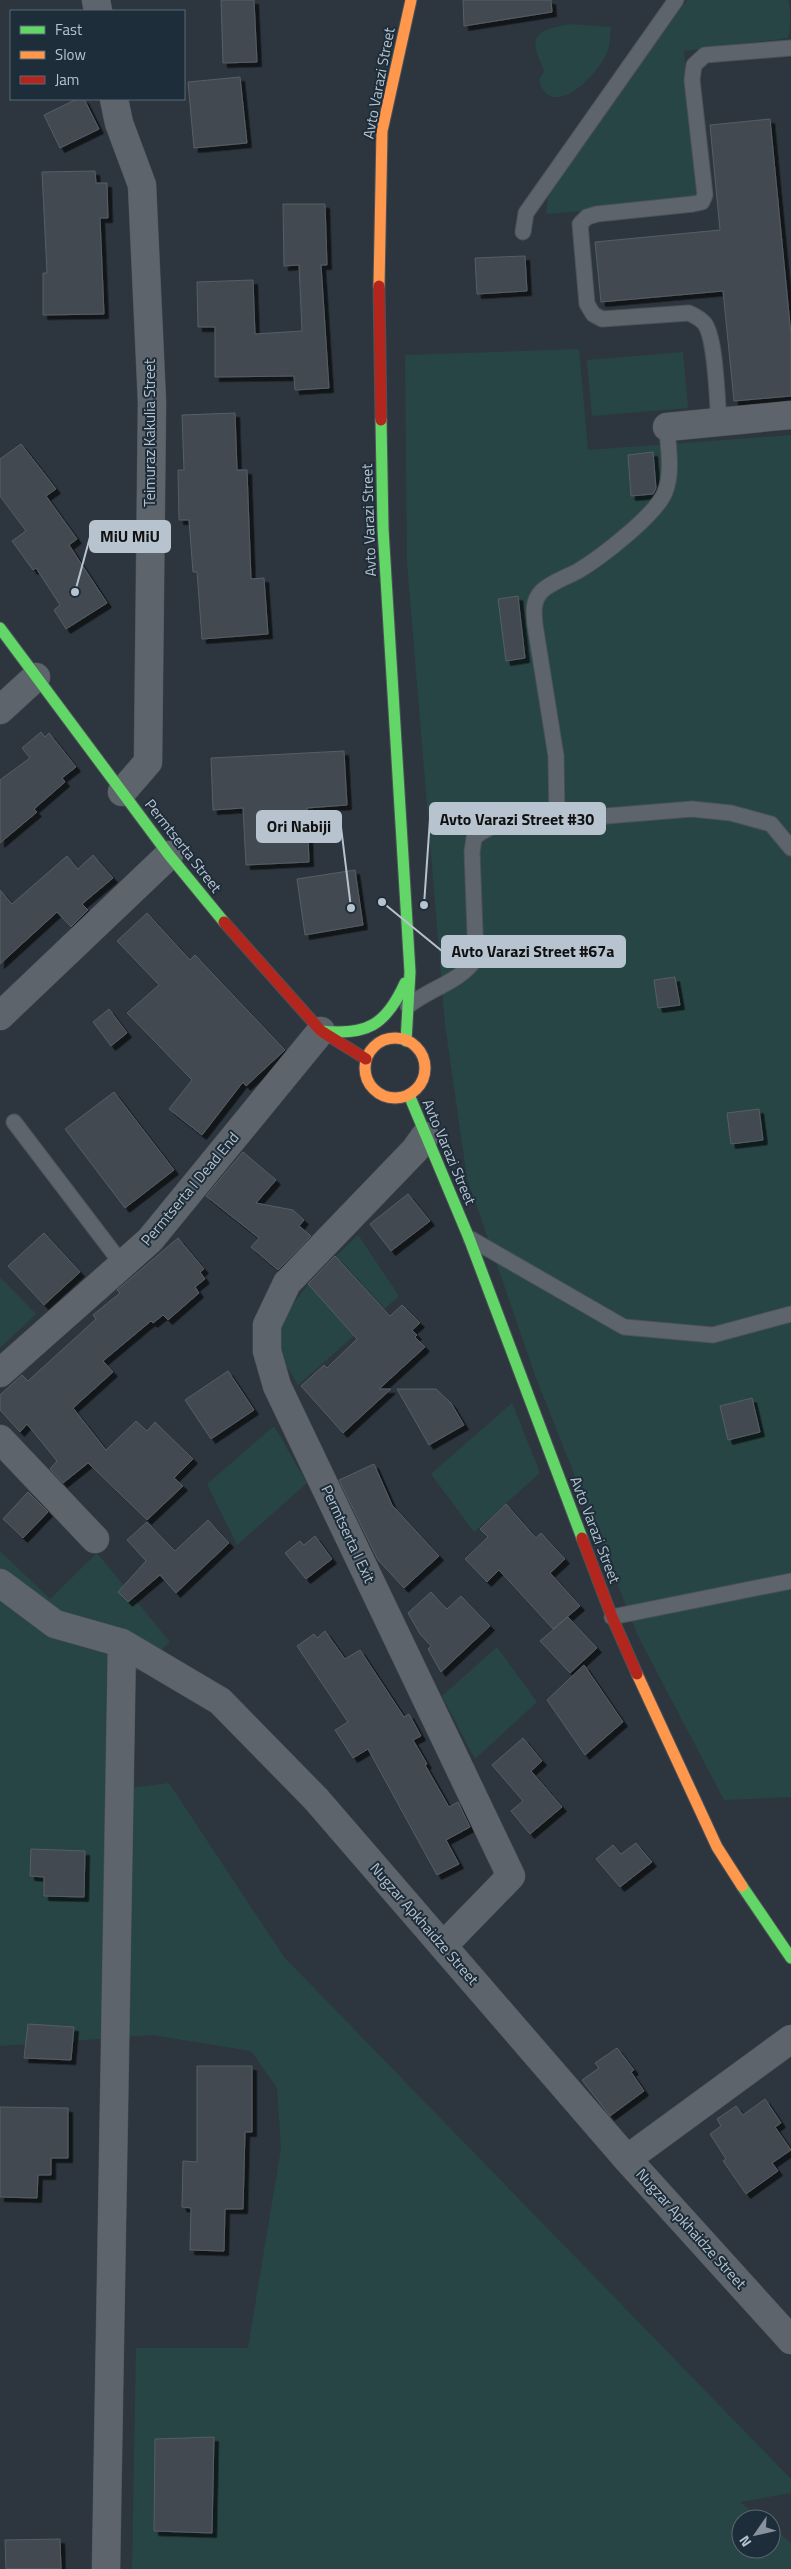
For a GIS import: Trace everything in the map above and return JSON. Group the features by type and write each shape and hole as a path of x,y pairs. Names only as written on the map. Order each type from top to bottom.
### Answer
{"street":[{"name":"Avto Varazi Street","path":"406,1041 410,972 383,529 378,254 382,131 411,0"},
{"name":"Teimuraz Kakulia Street","path":"114,100 119,123 142,185 152,402 148,762 122,792"},
{"path":"667,427 791,416"},
{"name":"Permtserta Street","path":"0,628 169,855 254,958 320,1031 366,1060"},
{"path":"0,710 36,677"},
{"path":"0,1016 169,855"},
{"path":"320,1031 342,1034 357,1033 373,1027 387,1017 398,1002 410,972"},
{"name":"Permtserta I Dead End","path":"0,1373 150,1240 320,1031"},
{"path":"386,1040 406,1041 415,1046 424,1064 424,1074 420,1084 409,1095 389,1098 372,1089 367,1080 366,1060 371,1050 386,1040"},
{"name":"Avto Varazi Street","path":"409,1095 469,1238 612,1617 717,1846 762,1919 791,1958"},
{"name":"Permtserta I Exit","path":"425,1136 415,1150 287,1283 267,1324 267,1350 277,1386 510,1876 443,1946"},
{"path":"0,1439 94,1539"},
{"name":"Nugzar Apkhaidze Street","path":"0,1583 55,1624 122,1643 220,1700 316,1799 628,2158 791,2340"},
{"path":"106,2569 122,1643"},
{"path":"628,2158 791,2039"}],"lane":[{"path":"523,232 526,214 676,0"},
{"path":"720,422 710,339 705,325 698,317 689,313 602,319 592,314 587,304 580,224 587,217 597,214 702,202 705,195 692,80 694,65 705,55 791,48"},
{"path":"557,820 556,756 535,625 534,603 542,591 580,570 614,545 657,506 665,492 670,476 667,427"},
{"path":"408,1006 422,995 469,969 476,958 472,852 474,838 492,826 505,822 557,820 692,809 731,813 771,824 791,848"},
{"path":"14,1122 122,1264"},
{"path":"469,1238 624,1327 713,1335 791,1314"},
{"path":"612,1617 791,1581"}],"green space":[{"path":"687,0 788,0 790,14 788,38 684,51 699,201 546,214 548,198 556,182"},
{"path":"570,24 611,27 609,47 596,71 586,81 564,96 553,97 545,92 539,80 544,72 535,42 537,37 546,30"},
{"path":"579,349 588,450 791,435 791,1797 724,1800 638,1636 535,1375 467,1178 445,1024 407,562 405,355"},
{"path":"683,352 688,408 592,416 587,360"},
{"path":"358,1235 399,1296 298,1385 285,1364 280,1351 280,1335 286,1318 295,1302 319,1272"},
{"path":"0,1277 36,1314 0,1348"},
{"path":"512,1403 540,1473 474,1532 431,1474"},
{"path":"274,1426 307,1483 237,1545 207,1484"},
{"path":"0,1551 50,1599 97,1553 170,1642 136,1672 108,1679 122,1789 169,1783 284,1957 791,2479 791,2493 740,2502 749,2509 731,2509 731,2559 781,2559 781,2535 791,2543 791,2569 132,2569 136,2348 248,2348 281,2148 277,2088 251,2051 152,2035 0,2046"},
{"path":"497,1647 537,1702 475,1759 442,1696"}],"building":[{"path":"221,0 254,0 257,62 223,63"},
{"path":"463,0 551,0 552,12 464,26"},
{"path":"240,77 247,143 194,148 188,82"},
{"path":"75,100 84,100 99,129 60,148 44,115"},
{"path":"770,119 791,335 791,396 734,401 723,291 601,302 595,242 720,230 710,125"},
{"path":"95,171 96,183 107,183 108,218 100,218 104,314 43,315 43,273 47,273 42,172"},
{"path":"283,204 325,204 327,265 321,265 329,388 295,390 294,376 215,377 215,327 198,327 197,282 253,280 255,334 302,331 299,265 284,266"},
{"path":"525,256 527,291 477,294 475,258"},
{"path":"235,413 237,470 247,470 251,579 264,578 268,634 202,639 197,572 193,572 189,520 179,520 178,470 184,470 182,415"},
{"path":"21,444 56,489 46,496 77,539 69,545 107,603 66,629 54,610 60,605 36,568 33,570 12,541 26,531 0,496 0,459"},
{"path":"653,452 656,488 653,494 631,496 628,455"},
{"path":"518,596 525,658 506,661 498,599"},
{"path":"41,732 45,737 49,733 76,767 62,778 65,782 34,809 37,812 0,843 0,780 30,758 22,748"},
{"path":"344,751 347,805 307,808 309,862 246,865 243,808 213,810 211,758"},
{"path":"93,855 113,878 82,904 88,910 71,927 57,912 0,964 0,890 12,904 67,856 78,869"},
{"path":"355,870 363,925 305,935 297,879"},
{"path":"147,913 190,960 195,955 285,1050 246,1086 243,1082 202,1135 169,1109 192,1080 127,1013 159,985 117,941"},
{"path":"675,977 680,1005 658,1008 654,980"},
{"path":"109,1009 127,1033 111,1046 93,1022"},
{"path":"114,1092 174,1170 125,1208 65,1129"},
{"path":"759,1109 763,1140 731,1144 727,1113"},
{"path":"243,1152 276,1180 256,1203 293,1210 304,1220 299,1226 311,1236 278,1270 251,1247 259,1238 206,1196"},
{"path":"408,1194 430,1221 391,1251 370,1224"},
{"path":"44,1233 80,1272 44,1305 8,1266"},
{"path":"178,1238 204,1269 200,1272 205,1279 195,1287 199,1293 168,1320 163,1315 153,1323 151,1321 103,1361 113,1372 73,1408 106,1450 136,1421 147,1431 155,1422 193,1459 174,1478 183,1486 147,1520 88,1463 63,1483 50,1469 57,1461 27,1424 20,1432 0,1410 0,1395 22,1375 28,1381 96,1319 93,1315 120,1293 117,1290"},
{"path":"335,1256 390,1316 402,1305 420,1323 412,1330 417,1335 415,1337 425,1347 379,1389 391,1389 343,1433 301,1386 324,1365 327,1368 357,1339 308,1284"},
{"path":"228,1371 254,1410 211,1439 185,1400"},
{"path":"397,1389 436,1389 451,1403 464,1425 429,1445"},
{"path":"752,1398 760,1432 728,1440 720,1406"},
{"path":"374,1464 392,1505 439,1556 404,1588 378,1560 339,1480"},
{"path":"28,1492 48,1512 23,1538 3,1519"},
{"path":"506,1504 536,1538 541,1533 565,1559 550,1573 580,1606 553,1629 499,1570 487,1582 465,1559 488,1537 480,1529"},
{"path":"208,1520 229,1543 176,1593 160,1575 128,1602 118,1592 146,1561 127,1540 147,1522 175,1551"},
{"path":"315,1536 332,1559 306,1579 285,1553 300,1541 304,1545"},
{"path":"431,1592 447,1609 461,1596 490,1626 441,1672 428,1649 431,1646 420,1634 408,1613"},
{"path":"568,1617 597,1648 570,1673 540,1641"},
{"path":"325,1631 345,1659 360,1650 404,1717 409,1714 421,1736 413,1740 427,1764 425,1765 449,1807 458,1802 470,1827 446,1840 459,1864 437,1875 368,1749 353,1758 335,1730 348,1722 297,1646 314,1634 317,1638"},
{"path":"584,1665 623,1722 585,1755 547,1700"},
{"path":"523,1738 542,1761 531,1771 562,1807 530,1834 511,1811 523,1801 492,1765"},
{"path":"636,1843 652,1862 620,1887 596,1859 613,1845 621,1854"},
{"path":"31,1849 85,1851 84,1897 44,1896 44,1877 30,1876"},
{"path":"28,2024 74,2027 71,2060 24,2058"},
{"path":"617,2048 634,2070 631,2072 644,2091 610,2116 582,2080 599,2068 595,2063"},
{"path":"197,2066 252,2066 252,2132 245,2132 243,2209 225,2209 224,2251 190,2250 191,2208 182,2207 183,2161 197,2162"},
{"path":"765,2099 781,2123 775,2127 791,2150 772,2163 778,2171 746,2194 723,2161 726,2159 710,2134 721,2126 717,2119 736,2106 743,2115"},
{"path":"0,2107 68,2108 68,2158 51,2158 51,2175 38,2175 37,2198 0,2197"},
{"path":"214,2437 212,2533 154,2531 155,2439"},
{"path":"60,2539 61,2569 6,2569 5,2540"}],"traffic: fast":[{"path":"381,420 383,529 410,972 406,1041"},
{"path":"0,628 169,855 224,922"},
{"path":"321,1031 351,1032 373,1025 390,1009 405,983"},
{"path":"409,1095 469,1238 582,1538"},
{"path":"742,1886 791,1958"}],"traffic: slow":[{"path":"379,286 382,131 411,0"},
{"path":"395,1038 411,1043 416,1047 420,1052 425,1068 420,1084 416,1089 411,1093 395,1098 379,1093 374,1089 370,1084 365,1068 370,1052 374,1047 379,1043 395,1038"},
{"path":"637,1674 717,1847 742,1886"}],"traffic: jam":[{"path":"379,286 381,420"},
{"path":"224,922 321,1031 366,1059"},
{"path":"582,1538 612,1617 637,1674"}],"place":[{"name":"MiU MiU","path":"75,592"},
{"name":"Avto Varazi Street #67a","path":"382,902"},
{"name":"Avto Varazi Street #30","path":"424,905"},
{"name":"Ori Nabiji","path":"351,908"}]}
